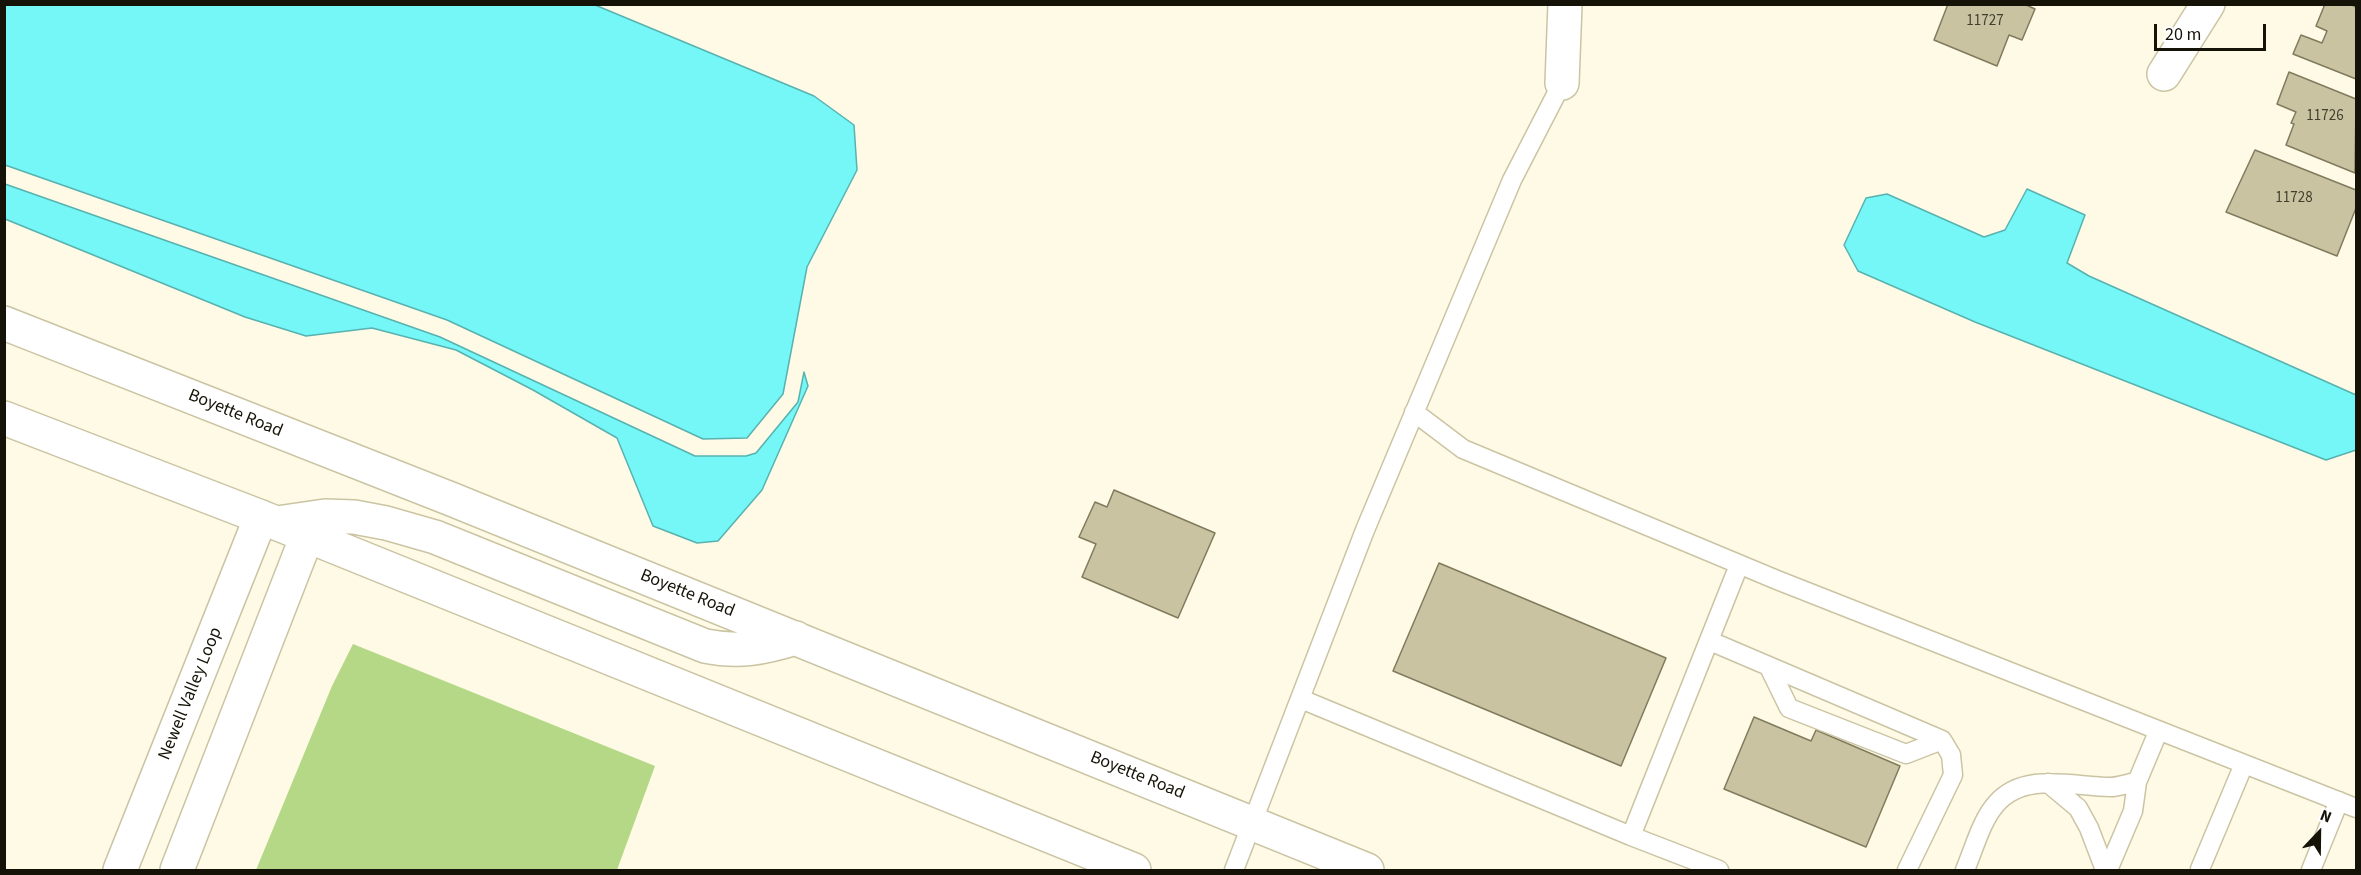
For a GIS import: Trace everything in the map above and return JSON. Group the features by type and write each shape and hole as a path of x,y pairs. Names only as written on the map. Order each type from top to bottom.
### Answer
{"main road":[{"path":"1562,83 1565,4"},
{"path":"2164,74 2208,4"},
{"name":"Boyette Road","path":"4,323 796,638 1367,870"},
{"path":"4,418 268,520 1134,870"},
{"path":"268,520 325,516 354,517 425,534 705,646 744,651 764,648 796,638"},
{"name":"Newell Valley Loop","path":"120,870 268,520"},
{"path":"177,870 307,536"}],"lane":[{"path":"1234,870 1365,530 1414,412 1512,180 1562,83"},
{"path":"1414,412 1463,449 1739,564 2158,732 2356,808"},
{"path":"1631,836 1739,564"},
{"path":"1710,641 1942,740 1951,755 1953,775 1907,870"},
{"path":"1769,667 1789,708 1906,754 1942,740"},
{"path":"1301,699 1631,836 1719,870"},
{"path":"2107,870 2133,811 2137,782 2158,732"},
{"path":"2200,869 2244,764"},
{"path":"1965,870 1985,822 1996,803 2026,785 2048,783 2114,787 2137,782"},
{"path":"2048,783 2078,807 2107,870"},
{"path":"2311,870 2339,801"}],"green space":[{"path":"353,644 655,766 617,870 256,870 332,686"}],"water":[{"path":"5,5 595,5 814,96 854,125 857,170 807,267 783,394 747,438 703,439 447,320 5,165"},
{"path":"5,184 440,337 695,456 746,456 756,453 798,402 804,372 808,386 762,490 718,541 697,543 653,526 617,438 533,390 456,350 372,328 306,336 245,317 5,219"},
{"path":"2027,189 2085,215 2067,263 2089,276 2356,395 2356,450 2326,460 1975,322 1858,271 1844,245 1866,198 1887,194 1984,237 2005,230"}],"building":[{"path":"1948,4 2024,4 2035,9 2022,40 2009,35 1997,66 1934,40"},
{"path":"2325,4 2350,4 2356,7 2356,79 2293,54 2301,35 2322,43 2327,31 2316,26"},
{"path":"2289,72 2356,99 2355,173 2286,145 2296,112 2277,104"},
{"path":"2255,150 2356,190 2356,208 2337,256 2226,212"},
{"path":"1114,490 1215,533 1178,618 1082,577 1096,544 1079,537 1095,502 1107,507"},
{"path":"1439,563 1666,658 1621,766 1393,671"},
{"path":"1754,717 1811,741 1816,730 1900,766 1866,847 1724,789"}]}
